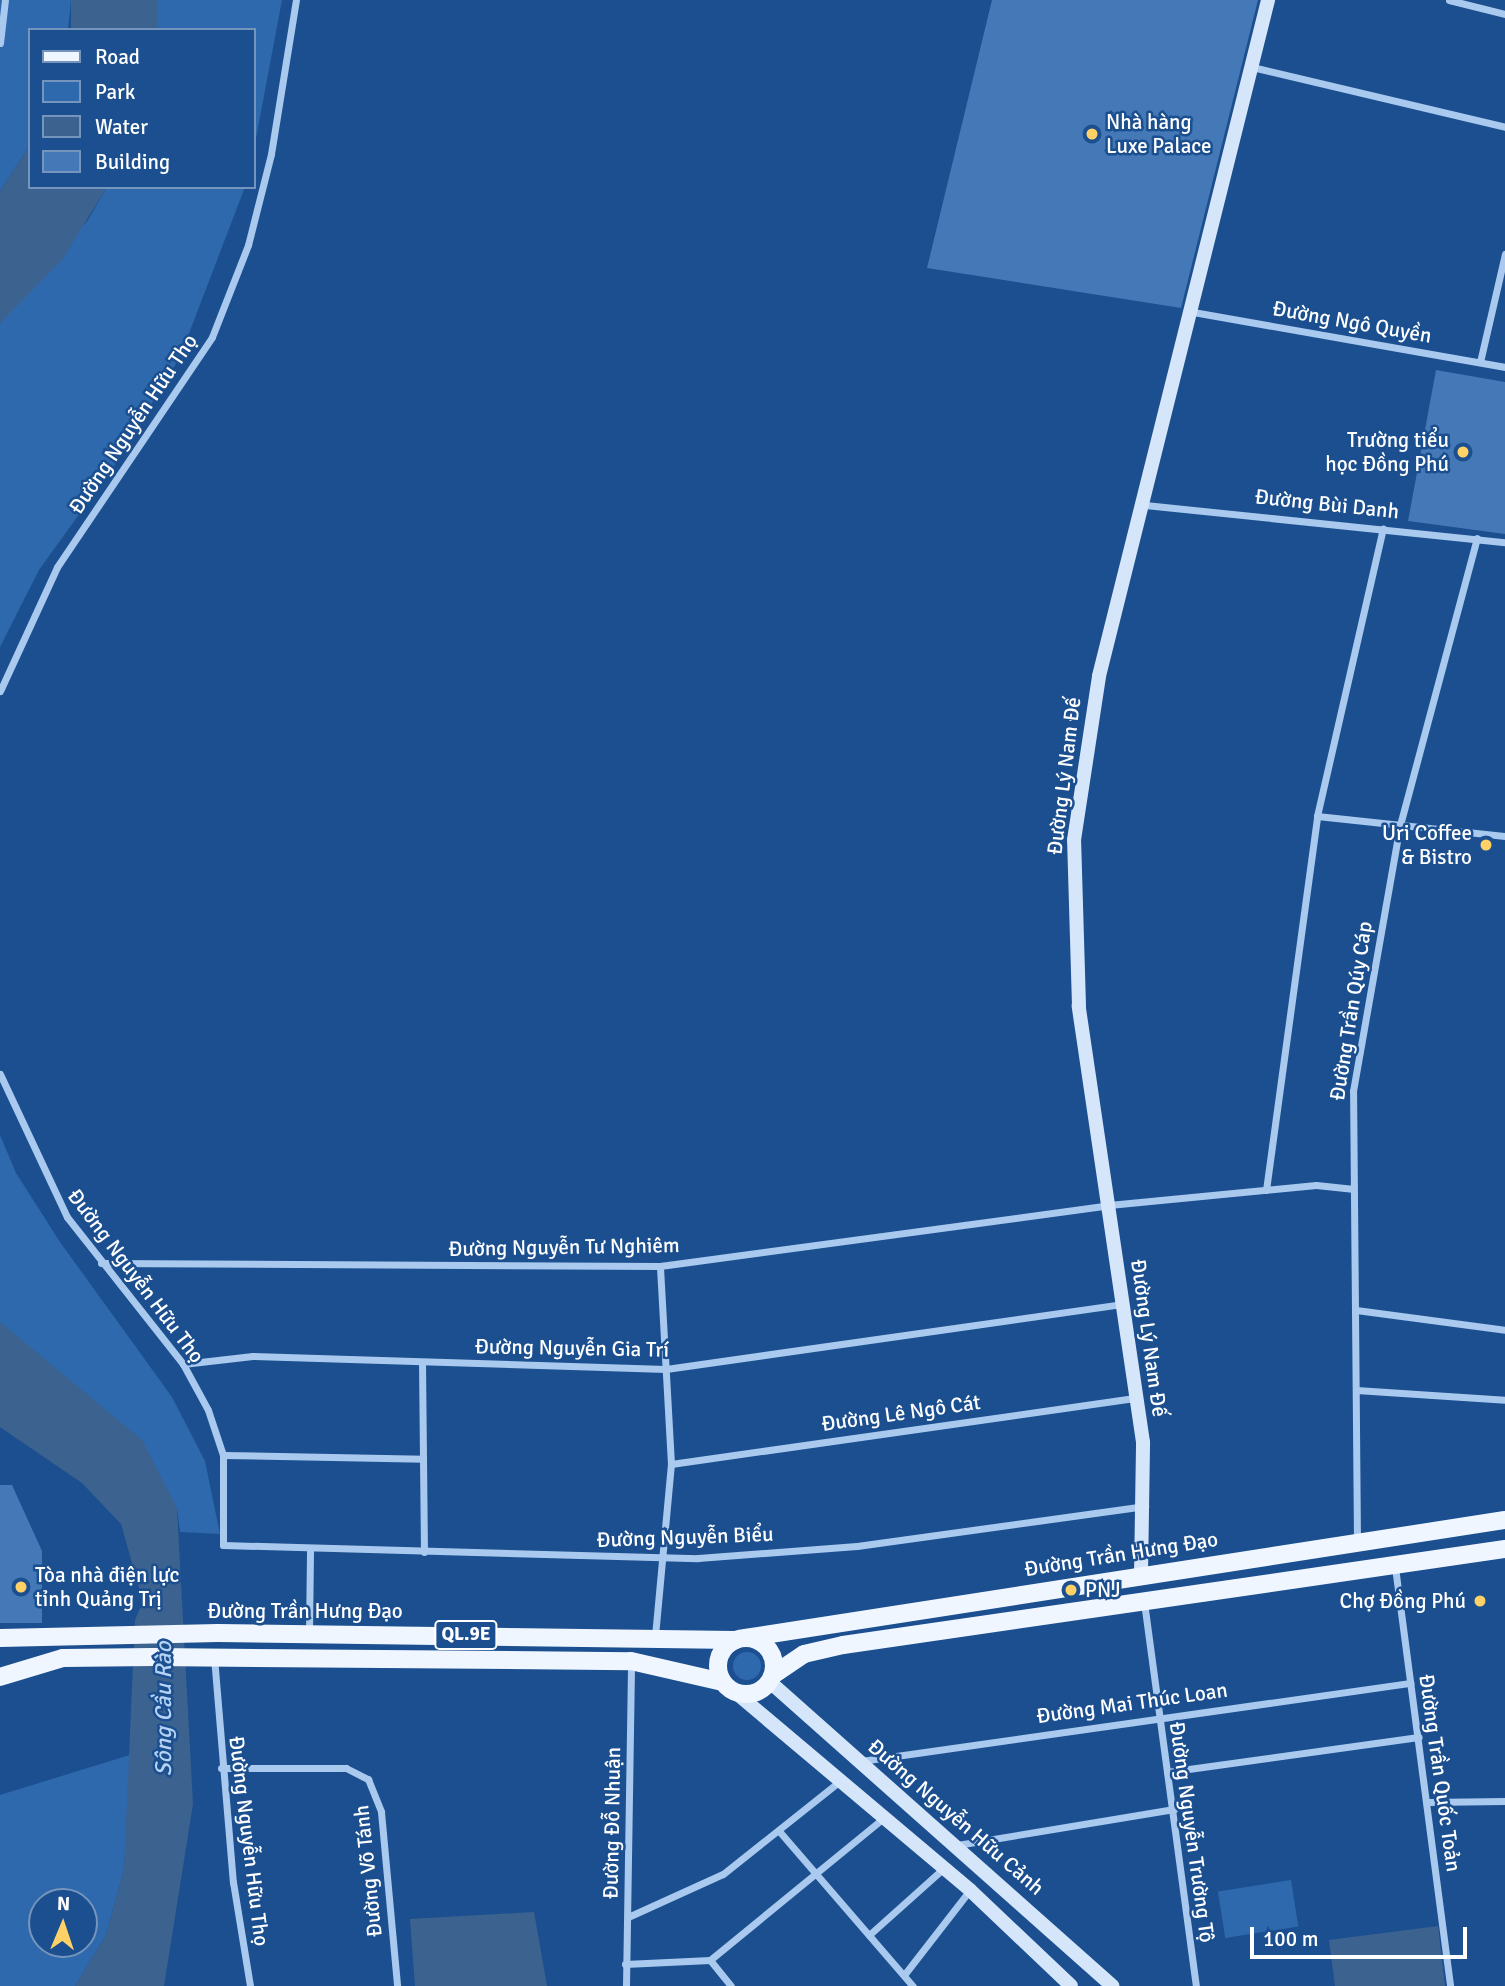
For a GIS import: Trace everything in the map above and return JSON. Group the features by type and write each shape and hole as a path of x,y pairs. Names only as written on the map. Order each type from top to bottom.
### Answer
{"main road":[{"name":"Đường Trần Hưng Đạo","path":"0,1638 198,1633 740,1639 1141,1574 1505,1520"},
{"path":"772,1678 769,1649 740,1639 718,1662 729,1687 754,1693 804,1654 843,1645 1505,1549"},
{"path":"1141,1574 1144,1600"},
{"name":"QL.9E","path":"0,1677 63,1658 631,1661 729,1687"}],"street":[{"path":"0,43 5,0"},
{"name":"Đường Nguyễn Hữu Thọ","path":"0,691 57,567 212,337 248,245 271,154 296,0"},
{"name":"Đường Lý Nam Đế","path":"1141,1574 1145,1506 1136,1398 1079,1006 1074,840 1099,676 1145,505 1268,0"},
{"path":"1450,0 1505,14"},
{"path":"1252,67 1505,127"},
{"path":"1480,362 1505,254"},
{"name":"Đường Ngô Quyền","path":"1193,312 1505,367"},
{"name":"Đường Bùi Danh","path":"1145,505 1505,542"},
{"path":"1266,1190 1317,816 1383,528"},
{"name":"Đường Trần Qúy Cáp","path":"1357,1541 1353,1091 1399,825 1477,538"},
{"path":"1317,816 1505,836"},
{"name":"Đường Nguyễn Hữu Thọ","path":"0,1074 54,1194 100,1263 183,1364 223,1455 223,1545"},
{"name":"Đường Nguyễn Tư Nghiêm","path":"100,1263 660,1266 1109,1205 1266,1190 1352,1189"},
{"path":"655,1636 671,1464 660,1266"},
{"name":"Đường Nguyễn Gia Trí","path":"183,1364 253,1356 666,1369 1124,1304"},
{"path":"1356,1310 1505,1330"},
{"path":"422,1362 424,1552"},
{"path":"1356,1390 1505,1400"},
{"name":"Đường Lê Ngô Cát","path":"671,1464 1136,1398"},
{"path":"223,1455 424,1459"},
{"name":"Đường Nguyễn Biểu","path":"223,1545 663,1558 857,1546 1145,1506"},
{"path":"309,1634 310,1548"},
{"name":"Đường Trần Quốc Toản","path":"1394,1565 1429,1801 1450,1986"},
{"name":"Đường Nguyễn Trường Tộ","path":"1144,1600 1158,1716 1174,1809 1195,1984"},
{"name":"Đường Nguyễn Hữu Thọ","path":"206,1657 250,1986"},
{"name":"Đường Đỗ Nhuận","path":"626,1986 631,1661"},
{"name":"Đường Nguyễn Hữu Cảnh","path":"772,1678 860,1762 957,1845 1113,1986"},
{"name":"Đường Mai Thúc Loan","path":"860,1762 1158,1716 1410,1683"},
{"path":"729,1687 970,1890 1071,1986"},
{"path":"1167,1772 1419,1737"},
{"name":"Đường Võ Tánh","path":"221,1768 346,1768 368,1779 381,1812 397,1986"},
{"path":"628,1917 723,1874 841,1779"},
{"path":"1429,1801 1505,1801"},
{"path":"957,1845 1174,1809"},
{"path":"625,1964 710,1960 885,1817"},
{"path":"779,1831 913,1986"},
{"path":"869,1935 944,1868"},
{"path":"904,1975 970,1890"},
{"path":"710,1960 732,1986"}],"green space":[{"path":"0,0 71,0 68,28 28,28 28,148 0,191"},
{"path":"157,0 282,0 256,138 256,28 153,28"},
{"path":"106,189 244,189 180,357 114,466 39,570 0,647 0,323 88,220"},
{"path":"0,1135 16,1173 60,1242 172,1397 205,1461 220,1534 180,1532 177,1508 0,1322"},
{"path":"747,1652 757,1656 761,1666 757,1676 747,1680 737,1676 733,1666 737,1656"},
{"path":"133,1754 124,1869 106,1935 98,1948 98,1888 28,1888 28,1958 92,1958 75,1986 0,1986 0,1795"},
{"path":"1291,1880 1298,1926 1225,1938 1218,1892"}],"water":[{"path":"71,0 157,0 157,28 71,28"},
{"path":"28,148 28,189 106,189 62,260 0,323 0,191"},
{"name":"Sông Cầu Rào","path":"0,1322 142,1440 177,1508 193,1804 164,1986 75,1986 92,1958 98,1958 98,1948 106,1935 124,1869 135,1620 143,1602 121,1524 82,1483 0,1427"},
{"path":"534,1912 547,1986 415,1986 410,1919"},
{"path":"1438,1926 1445,1986 1335,1986 1329,1940"}],"building":[{"name":"Nhà hàng Luxe Palace","path":"992,0 1258,0 1181,308 927,268"},
{"name":"Trường tiểu học Đồng Phú","path":"1436,370 1505,382 1505,534 1408,521"},
{"name":"Tòa nhà điện lực tỉnh Quảng Trị","path":"0,1485 12,1485 42,1551 42,1623 0,1623"}],"place":[{"name":"Nhà hàng Luxe Palace","path":"1092,134"},
{"name":"Trường tiểu học Đồng Phú","path":"1463,452"},
{"name":"Uri Coffee & Bistro","path":"1486,845"},
{"name":"Tòa nhà điện lực tỉnh Quảng Trị","path":"21,1587"},
{"name":"PNJ","path":"1071,1590"},
{"name":"Chợ Đồng Phú","path":"1480,1601"}]}
